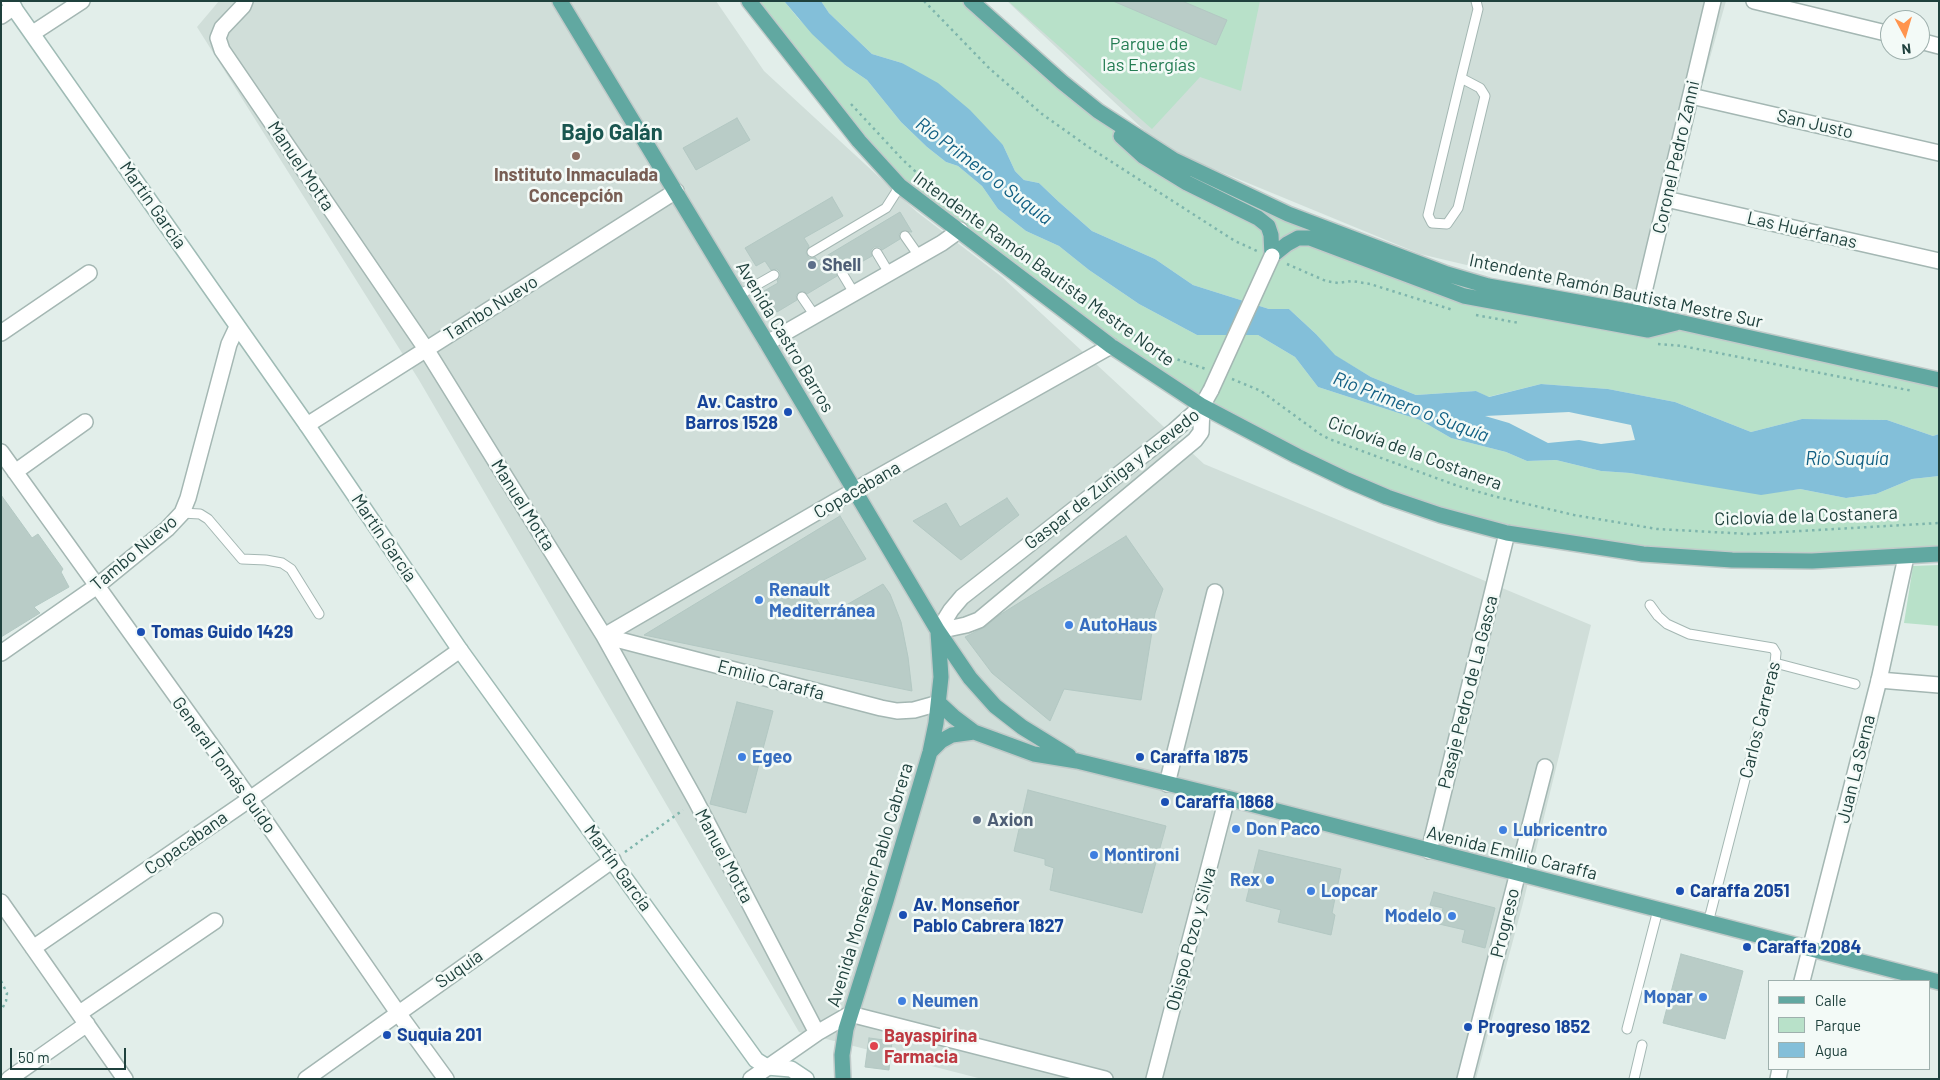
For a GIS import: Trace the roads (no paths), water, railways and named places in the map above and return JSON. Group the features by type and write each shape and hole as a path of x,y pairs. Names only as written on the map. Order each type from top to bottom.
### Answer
{"main road":[{"name":"Avenida Castro Barros","path":"560,1 768,343 938,631 942,677 939,703"},
{"name":"Intendente Ramón Bautista Mestre Norte","path":"749,1 859,141 900,186 1111,346 1202,406 1297,456 1379,494 1440,515 1507,533 1643,554 1722,559 1812,561 1939,554"},
{"name":"Intendente Ramón Bautista Mestre Sur","path":"971,1 1062,82 1098,111 1174,160 1280,210 1437,270 1488,286 1639,313 1676,323 1939,380"},
{"path":"1098,111 1143,156 1187,183 1258,218 1268,226 1274,251 1298,238 1310,238 1464,296 1648,330 1676,323"},
{"name":"Avenida Emilio Caraffa","path":"938,631 970,678 994,706 1022,727 1077,761"},
{"name":"Avenida Emilio Caraffa","path":"939,703 974,732 1034,754 1077,761 1228,798 1939,982"},
{"name":"Avenida Monseñor Pablo Cabrera","path":"843,1079 843,1040 930,752 939,703"},
{"path":"930,752 941,740 952,735 974,732"}],"street":[{"path":"33,33 82,1"},
{"name":"Manuel Motta","path":"245,1 243,6 222,28 218,38 222,50 426,349 604,636 696,801 817,1032"},
{"name":"Coronel Pedro Zanni","path":"1639,313 1713,1"},
{"path":"1754,1 1880,32"},
{"name":"Martín García","path":"8,8 33,33 307,425 460,650 756,1060 767,1067"},
{"name":"San Justo","path":"1690,96 1939,153"},
{"name":"Tambo Nuevo","path":"307,425 676,191"},
{"name":"Las Huérfanas","path":"1666,199 1939,261"},
{"path":"768,343 919,256 960,230"},
{"path":"1202,406 1274,251"},
{"path":"1,333 89,273"},
{"name":"Tambo Nuevo","path":"1,653 97,586 167,529 182,513 188,498 229,344 237,327"},
{"name":"Copacabana","path":"604,636 855,490 1111,346"},
{"name":"Gaspar de Zuñiga y Acevedo","path":"938,631 962,597 1174,431 1202,406"},
{"name":"Gaspar de Zuñiga y Acevedo","path":"938,631 979,620 1195,440 1202,432 1202,406"},
{"path":"15,472 85,422"},
{"name":"General Tomás Guido","path":"1,452 250,799 446,1079"},
{"name":"Pasaje Pedro de La Gasca","path":"1429,851 1507,533"},
{"name":"Juan La Serna","path":"1802,980 1879,680 1906,557"},
{"path":"1167,784 1215,592"},
{"name":"Emilio Caraffa","path":"604,636 881,708 897,711 914,710 939,703"},
{"name":"Copacabana","path":"34,948 250,799 460,650"},
{"path":"1879,680 1939,685"},
{"name":"Progreso","path":"1465,1079 1545,767"},
{"name":"Obispo Pozo y Silva","path":"1154,1079 1228,798"},
{"name":"Suquía","path":"306,1079 613,860"},
{"path":"1,902 125,1079"},
{"path":"9,1079 83,1019 215,921"},
{"path":"751,1079 817,1032 850,1014 1105,1079"},
{"path":"767,1067 791,1069 806,1079"}],"lane":[{"path":"1461,78 1480,88 1485,96 1458,208 1447,224 1432,223 1428,215 1461,78 1478,9 1476,1"},
{"path":"812,252 886,208 900,186"},
{"path":"886,208 892,217"},
{"path":"860,223 866,232"},
{"path":"905,236 919,256"},
{"path":"824,244 830,254"},
{"path":"877,252 889,273"},
{"path":"842,273 854,293"},
{"path":"739,295 774,275"},
{"path":"802,297 815,316"},
{"path":"182,513 200,514 208,518 242,559 282,563 290,569 319,614"},
{"name":"Carlos Carreras","path":"1650,605 1667,624 1689,634 1773,648 1776,653 1708,923"},
{"path":"1775,663 1855,684"},
{"path":"1627,1029 1658,910"},
{"path":"1634,1079 1642,1045"}],"water":[{"name":"Río Suquía","path":"784,1 821,1 829,13 872,54 902,63 938,83 970,110 1003,145 1015,171 1024,180 1039,183 1092,231 1155,259 1193,285 1269,309 1289,309 1335,355 1371,377 1416,395 1476,391 1489,397 1541,384 1608,389 1675,402 1751,432 1802,419 1887,420 1933,436 1939,434 1939,476 1912,479 1876,494 1846,498 1800,489 1761,495 1630,473 1601,471 1556,460 1527,461 1506,452 1451,438 1420,420 1318,387 1295,357 1258,335 1197,335 1139,304 1089,270 1059,246 1026,231 998,209 982,186 958,166 946,162 927,147 901,122 867,80 845,65 812,34","holes":["1569,412 1631,425 1635,440 1601,444 1579,440 1548,443 1509,423 1485,416"]}],"place":[{"name":"Instituto Inmaculada Concepción","path":"576,156"},
{"name":"Shell","path":"812,265"},
{"name":"Av. Castro Barros 1528","path":"788,412"},
{"name":"Renault Mediterránea","path":"759,600"},
{"name":"AutoHaus","path":"1069,625"},
{"name":"Tomas Guido 1429","path":"141,632"},
{"name":"Egeo","path":"742,757"},
{"name":"Caraffa 1875","path":"1140,757"},
{"name":"Caraffa 1868","path":"1165,802"},
{"name":"Axion","path":"977,820"},
{"name":"Don Paco","path":"1236,829"},
{"name":"Lubricentro","path":"1503,830"},
{"name":"Montironi","path":"1094,855"},
{"name":"Rex","path":"1270,880"},
{"name":"Lopcar","path":"1311,891"},
{"name":"Caraffa 2051","path":"1680,891"},
{"name":"Av. Monseñor Pablo Cabrera 1827","path":"903,915"},
{"name":"Modelo","path":"1452,916"},
{"name":"Caraffa 2084","path":"1747,947"},
{"name":"Mopar","path":"1703,997"},
{"name":"Neumen","path":"902,1001"},
{"name":"Progreso 1852","path":"1468,1027"},
{"name":"Suquia 201","path":"387,1035"},
{"name":"Bayaspirina Farmacia","path":"874,1046"}],"district":[{"name":"Bajo Galán","path":"612,133"}],"park label":[{"name":"Parque de las Energías","path":"1149,54"}],"water label":[{"name":"Río Primero o Suquía","path":"984,171"},
{"name":"Río Primero o Suquía","path":"1411,407"}]}
